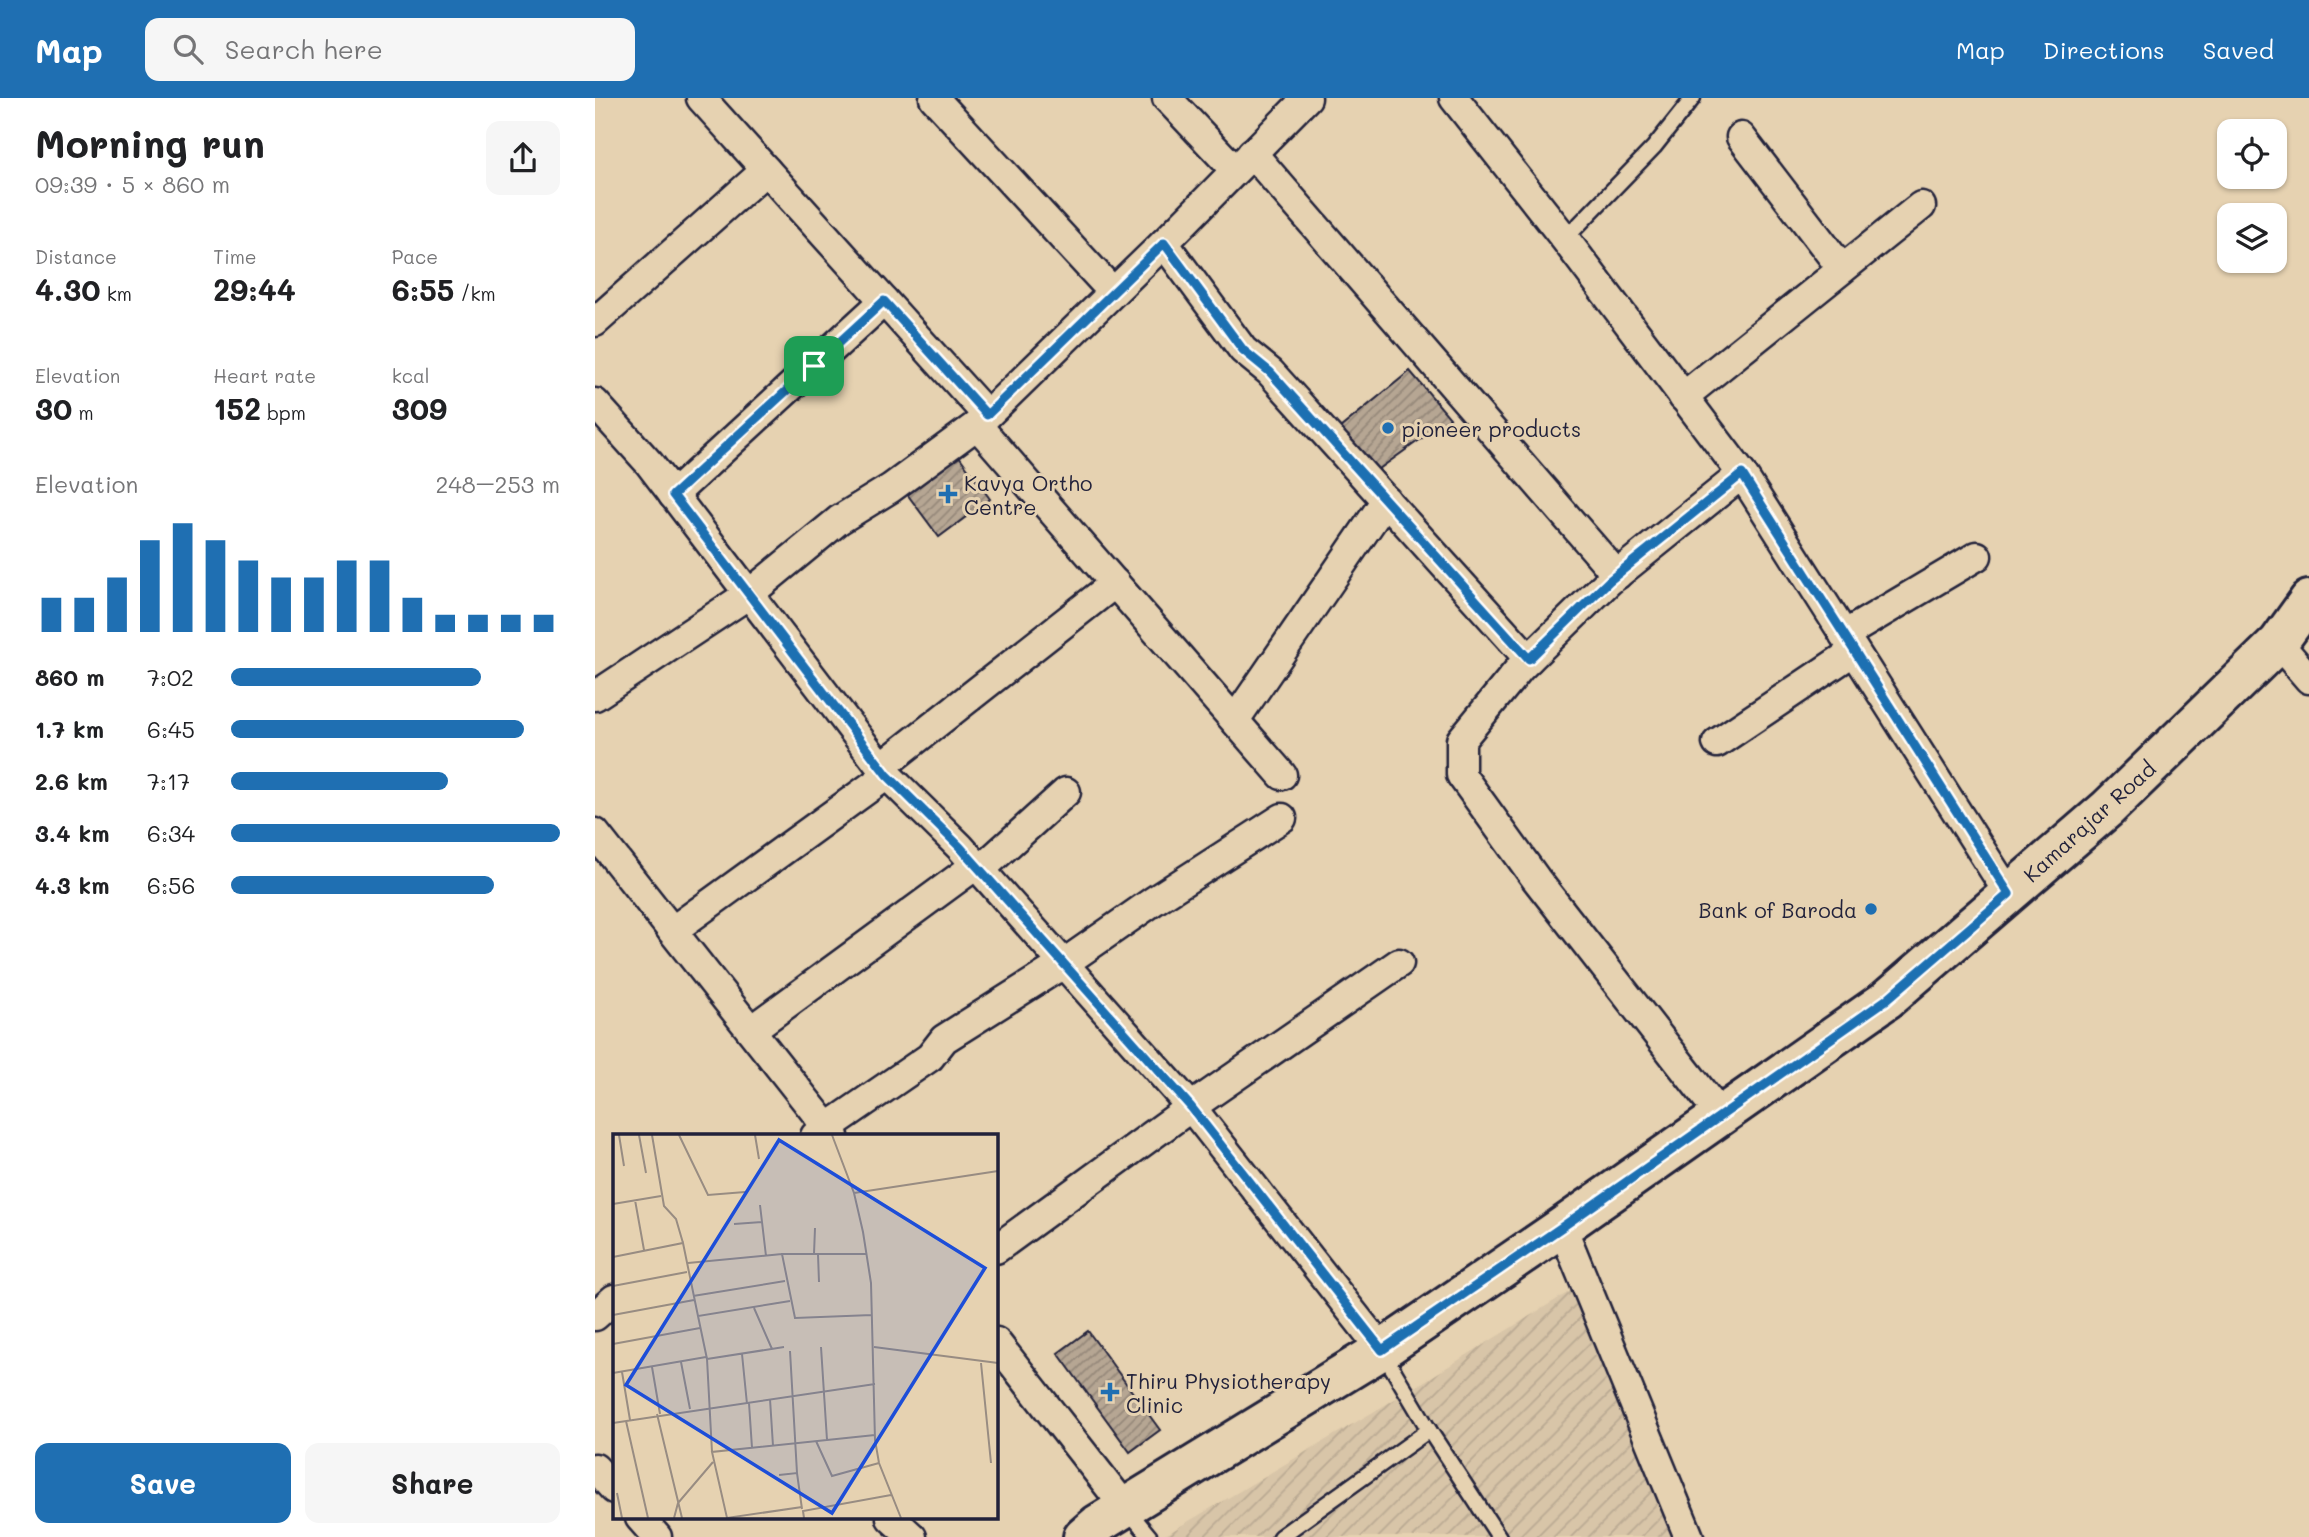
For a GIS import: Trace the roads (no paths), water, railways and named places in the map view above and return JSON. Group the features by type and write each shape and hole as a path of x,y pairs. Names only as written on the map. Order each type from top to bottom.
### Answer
{"main road":[{"name":"Kamarajar Road","path":"1083,1537 1125,1507 1382,1350 1886,1000 2107,809 2278,643 2309,600"}],"street":[{"path":"701,98 884,301 1115,583 1282,775"},
{"path":"934,98 1113,292"},
{"path":"1167,98 1243,162 1617,575"},
{"path":"595,696 749,594 839,520 891,488 982,420 1164,243 1307,98"},
{"path":"1454,98 1565,239 1742,474 2009,894"},
{"path":"1741,137 1842,269"},
{"path":"595,322 766,170"},
{"path":"1683,397 1921,206"},
{"path":"1164,243 1243,350 1270,372 1529,659"},
{"path":"673,495 884,301"},
{"path":"595,403 649,463 884,771 978,867 1191,1107 1382,1350"},
{"path":"1721,1116 1536,879 1461,775 1461,740 1529,659 1617,575 1742,474"},
{"path":"1235,720 1386,500"},
{"path":"1717,743 1849,643 1977,556"},
{"path":"672,931 884,771 1115,583"},
{"path":"2278,643 2309,679"},
{"path":"751,1030 978,867 1066,792"},
{"path":"595,833 751,1030 825,1133 930,1056 944,1038 1063,964 1155,900 1282,818"},
{"path":"997,1248 1191,1107 1399,963"},
{"path":"1562,1227 1689,1537"},
{"path":"595,1316 613,1300"},
{"path":"997,1343 1125,1507"},
{"path":"595,1468 613,1488"},
{"path":"642,1520 657,1537"},
{"path":"893,1520 912,1537"}],"lane":[{"path":"1565,239 1654,147 1693,98"},
{"path":"1382,1350 1429,1430 1499,1537"},
{"path":"1280,1537 1429,1430"},
{"path":"1125,1507 1150,1537"}],"place":[{"name":"pioneer products","path":"1388,428"},
{"name":"Kavya Ortho Centre","path":"948,494"},
{"name":"Bank of Baroda","path":"1871,909"},
{"name":"Thiru Physiotherapy Clinic","path":"1110,1392"}]}
